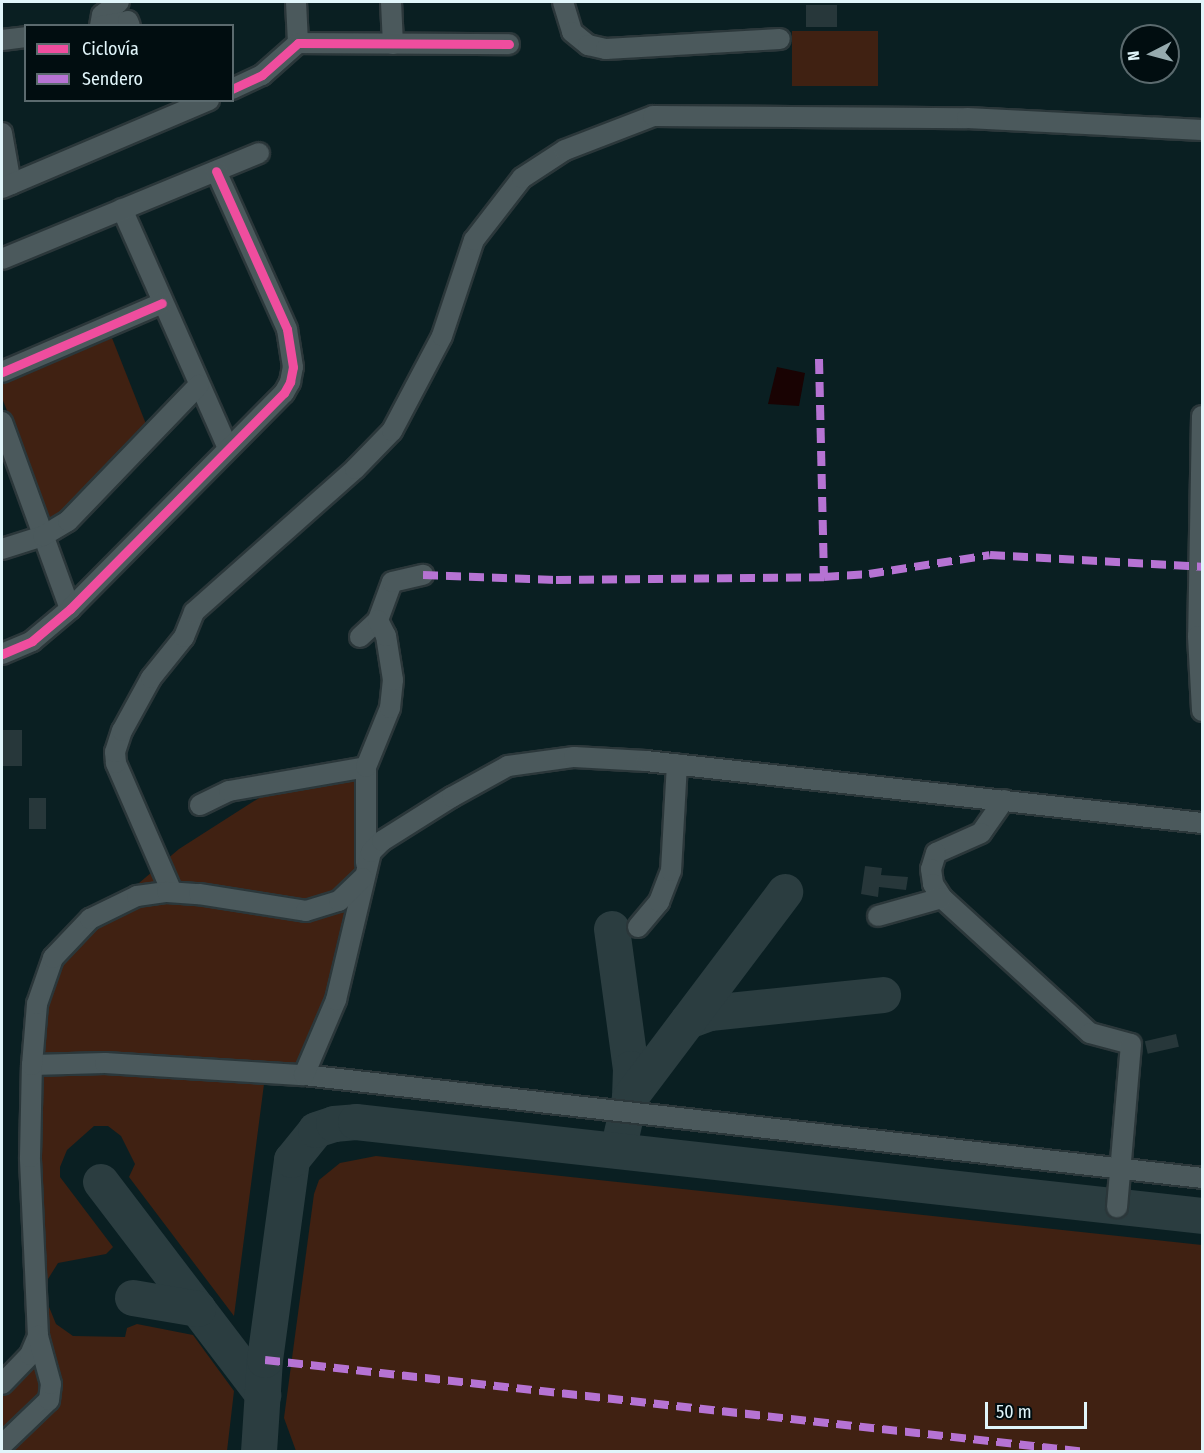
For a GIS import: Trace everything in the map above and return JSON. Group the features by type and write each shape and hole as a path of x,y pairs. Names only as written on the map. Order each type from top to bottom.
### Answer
{"street":[{"path":"101,24 102,15 119,2"},
{"path":"296,2 297,43"},
{"path":"392,2 393,44"},
{"path":"563,2 572,32 588,45 606,49 780,39"},
{"path":"112,24 128,21 129,24"},
{"path":"2,40 24,37"},
{"path":"234,88 262,75 297,43 509,44"},
{"path":"2,133 6,186 170,108 199,102"},
{"path":"172,892 116,763 115,752 122,731 151,678 184,637 194,612 356,469 392,431 442,336 474,240 522,178 566,150 653,116 967,118 1203,130"},
{"path":"2,259 259,153"},
{"path":"2,654 32,641 70,609 284,393 293,367 287,329 216,171"},
{"path":"122,209 228,448"},
{"path":"2,372 162,303"},
{"path":"2,549 43,536 68,521 199,385"},
{"path":"1203,416 1198,636 1203,711"},
{"path":"2,422 70,609"},
{"path":"360,637 378,620 392,582 423,575"},
{"path":"304,1075 336,1000 365,871 366,767 390,708 393,680 386,636 378,620"},
{"path":"2,1445 49,1400 51,1384 38,1336 30,1167 32,1065 37,1004 53,958 90,919 137,896 172,892 306,911 339,901 365,871 382,841 508,766 573,757 677,764 1203,824"},
{"path":"638,927 659,902 671,871 677,764"},
{"path":"200,805 229,792 366,767"},
{"path":"1004,800 981,833 936,853 931,869 933,884 942,898 1090,1033 1131,1044 1117,1207"},
{"path":"878,916 942,898"},
{"path":"32,1065 105,1063 304,1075 1203,1178"},
{"path":"2,1384 30,1355 38,1336"}],"shaded area":[{"path":"792,31 878,31 878,86 792,86"},
{"path":"112,338 146,424 51,522 2,398 2,383"},
{"path":"777,367 805,373 799,406 768,404"},
{"path":"360,768 363,859 317,1088 264,1084 234,1316 129,1177 135,1164 121,1136 108,1126 94,1126 67,1150 60,1167 60,1177 113,1247 106,1254 58,1263 48,1279 47,1302 56,1324 73,1336 125,1337 127,1328 137,1324 193,1335 234,1391 227,1451 2,1451 2,1376 26,1362 23,1047 52,978 92,923 179,849 284,782"},
{"path":"376,1156 1202,1245 1202,1451 296,1451 284,1418 314,1194 319,1180 340,1163"}],"building":[{"path":"806,5 837,5 837,27 806,27"},
{"path":"2,730 22,730 22,766 2,766"},
{"path":"29,798 46,798 46,829 29,829"},
{"path":"865,866 882,868 881,875 908,877 906,890 879,887 878,897 861,894"},
{"path":"1176,1034 1179,1047 1148,1054 1145,1041"}],"taxiway":[{"path":"630,1098 785,892"},
{"path":"612,929 631,1069 630,1098 618,1151"},
{"path":"688,1021 710,1013 883,995"},
{"path":"259,1452 265,1360 292,1160 316,1130 334,1124 356,1122 1202,1216"},
{"path":"101,1182 263,1395"},
{"path":"133,1298 198,1309"}],"marked path":[{"path":"819,359 824,577"},
{"path":"423,575 556,580 824,577 869,574 990,555 1202,567"},
{"path":"265,1360 1086,1452"}],"cycle path":[{"path":"234,88 262,75 298,43 509,44"},
{"path":"2,654 32,641 70,609 284,393 290,382 293,367 287,329 216,171"},
{"path":"2,372 162,303"}]}
